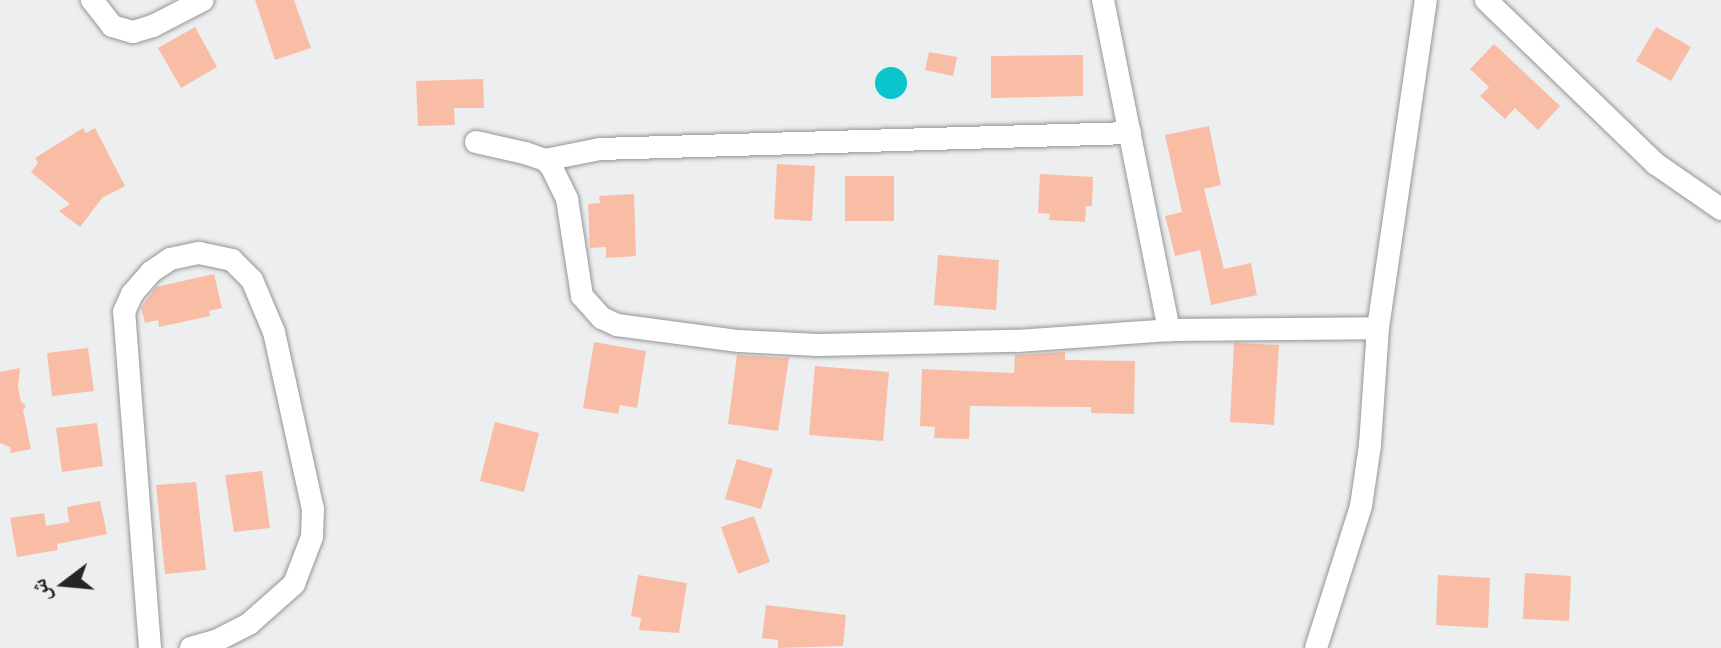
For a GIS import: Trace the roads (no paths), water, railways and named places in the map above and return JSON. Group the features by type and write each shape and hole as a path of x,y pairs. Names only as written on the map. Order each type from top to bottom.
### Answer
{"street":[{"path":"92,0 112,26 133,32 203,0"},
{"path":"1103,0 1169,330"},
{"path":"1316,648 1361,506 1370,445 1378,328 1426,0"},
{"path":"1486,0 1656,164 1721,209"},
{"path":"476,142 545,160 600,149 1130,133"},
{"path":"545,160 557,173 567,199 582,296 602,318 617,325 739,341 818,345 1017,341 1169,330 1378,328"},
{"path":"150,648 124,312 132,294 151,272 170,259 199,253 232,260 252,280 274,332 313,509 312,537 294,584 249,624 215,641 191,648"}],"water":[{"path":"891,67 903,71 907,83 903,95 891,99 879,95 875,83 879,71"}]}
